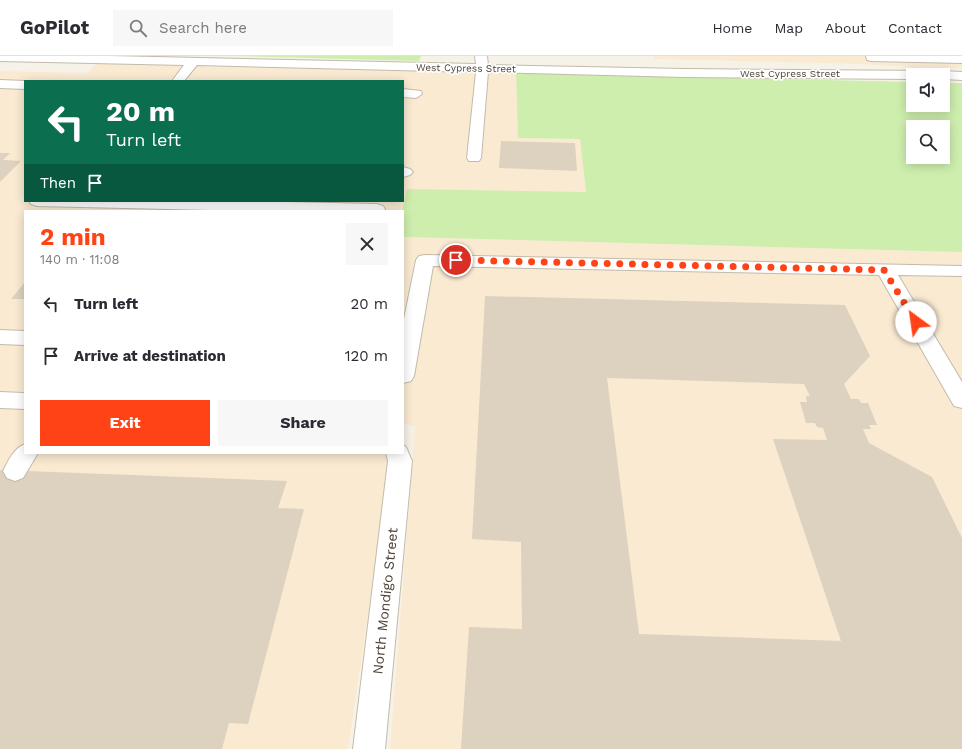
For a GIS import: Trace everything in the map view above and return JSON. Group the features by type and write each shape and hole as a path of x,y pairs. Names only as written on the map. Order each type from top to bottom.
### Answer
{"street":[{"name":"West Cypress Street","path":"0,57 236,63 481,62 906,74"},
{"path":"870,57 962,59"},
{"path":"870,57 885,74"},
{"path":"179,80 193,62"},
{"path":"474,158 481,62"},
{"path":"228,75 236,63"},
{"path":"950,75 962,76"},
{"path":"0,84 24,85"},
{"path":"85,202 376,210"},
{"path":"404,371 425,260 956,271 962,288"},
{"path":"884,270 962,400"},
{"path":"0,337 24,338"},
{"path":"0,400 24,401"},
{"name":"North Mondigo Street","path":"369,749 400,460 398,454"}],"shaded area":[{"path":"653,56 962,56 962,68 654,59"},
{"path":"96,64 516,73 518,138 580,139 586,193 407,189 402,210 24,210 24,391 0,391 0,71 87,73"},
{"path":"404,237 962,252 962,749 390,749 415,427 404,422"},
{"path":"0,409 24,410 24,454 388,454 391,460 348,749 0,749"}],"green space":[{"path":"236,56 421,56 419,61"},
{"path":"516,73 906,82 906,112 950,112 950,83 962,83 962,252 404,237 404,210 402,210 407,189 586,192 580,139 518,138"}],"building":[{"path":"501,141 575,143 577,171 499,168"},
{"path":"0,153 10,153 3,160 21,161 0,182"},
{"path":"24,283 24,299 11,299"},
{"path":"485,296 845,305 870,356 844,384 851,399 859,399 861,403 868,403 877,425 869,425 871,429 863,429 869,443 932,477 962,538 962,749 461,749 469,627 522,629 521,542 472,539","holes":["607,378 804,384 810,396 806,396 807,402 800,402 806,423 815,423 817,427 823,428 827,440 773,439 841,641 639,634"]},
{"path":"0,470 287,481 278,508 304,509 248,724 229,723 222,749 0,749"}],"route":[{"path":"456,260 884,270 916,322"}]}
